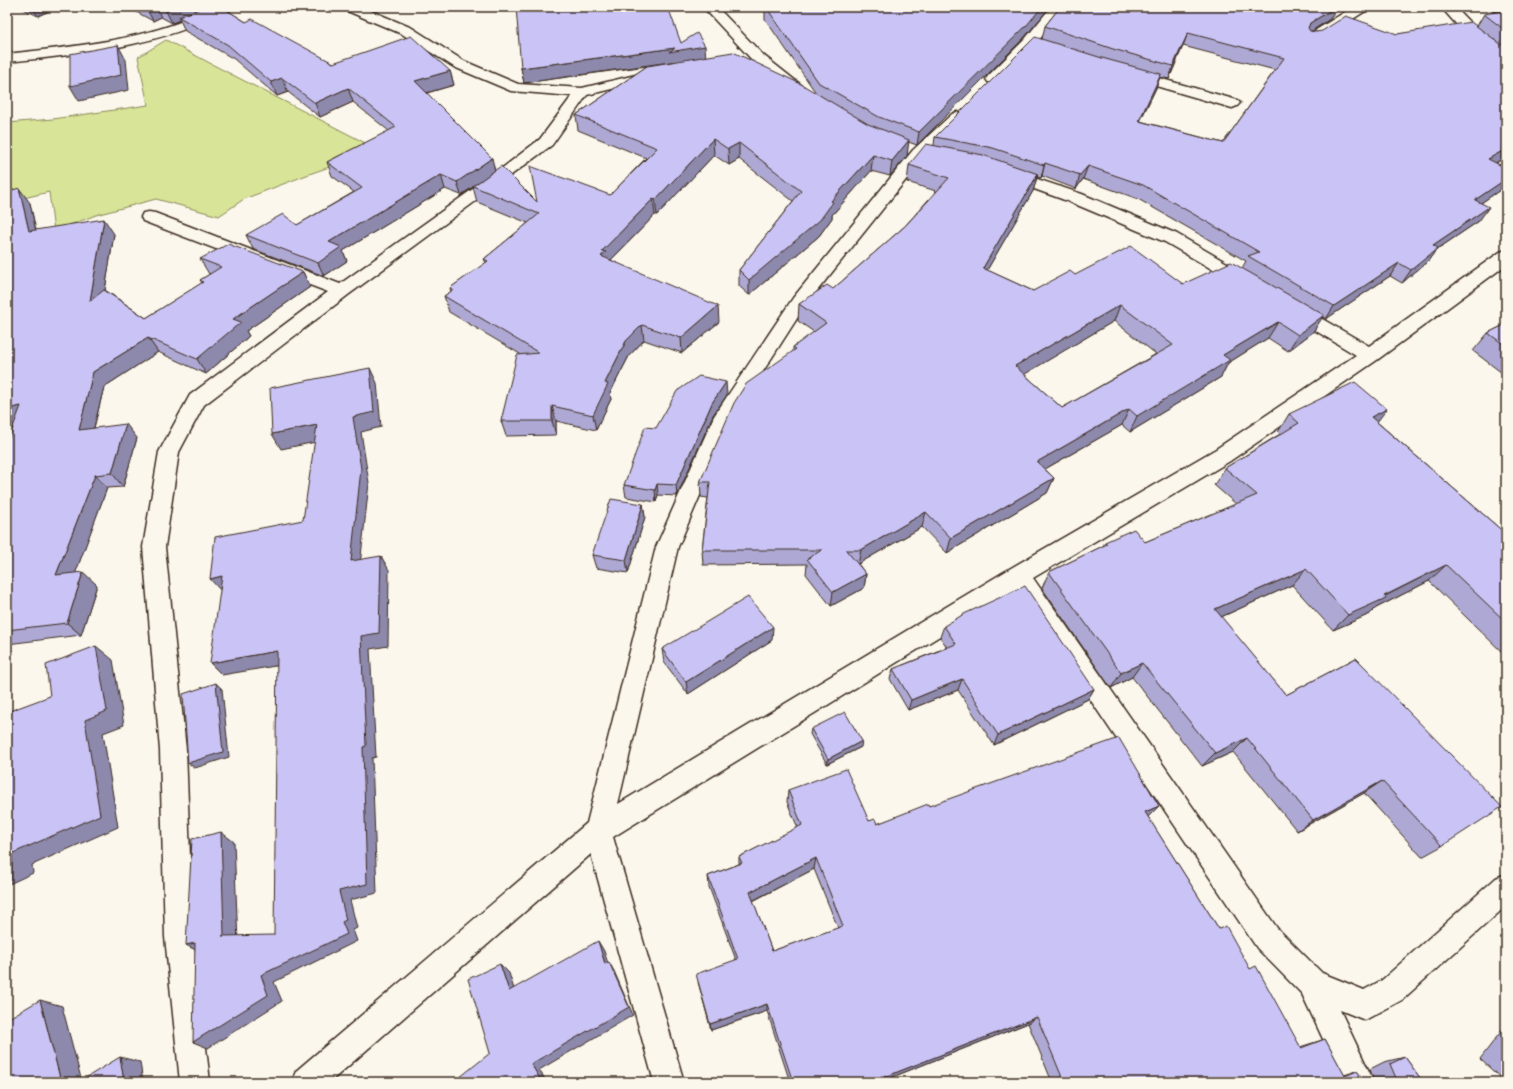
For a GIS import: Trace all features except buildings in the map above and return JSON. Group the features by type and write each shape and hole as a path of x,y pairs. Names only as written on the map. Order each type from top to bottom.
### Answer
{"street":[{"path":"7,58 102,47 155,35 190,24 225,7"},
{"path":"350,7 407,31 459,64 516,88 582,92 667,72"},
{"path":"710,7 758,58 813,101"},
{"path":"669,1082 598,831 667,547 724,416 799,302 912,151 1037,44 1058,7"},
{"path":"1310,40 1362,7"},
{"path":"1448,7 1469,30 1506,59"},
{"path":"743,60 758,58"},
{"path":"1119,71 1232,103"},
{"path":"195,1082 179,937 173,750 154,547 169,452 197,400 342,291 546,142 582,92"},
{"path":"912,151 941,158"},
{"path":"991,169 1076,198 1171,238 1260,290"},
{"path":"149,217 342,291"},
{"path":"307,1082 598,831 1019,575 1223,455 1370,355 1506,256"},
{"path":"1281,302 1370,355"},
{"path":"1019,575 1267,938 1312,984 1359,1082"},
{"path":"1312,984 1365,1005 1392,990 1506,888"}],"green space":[{"path":"166,40 379,150 312,173 244,199 219,216 156,199 96,215 54,231 49,192 7,202 7,123 53,119 148,105 138,57"}]}
